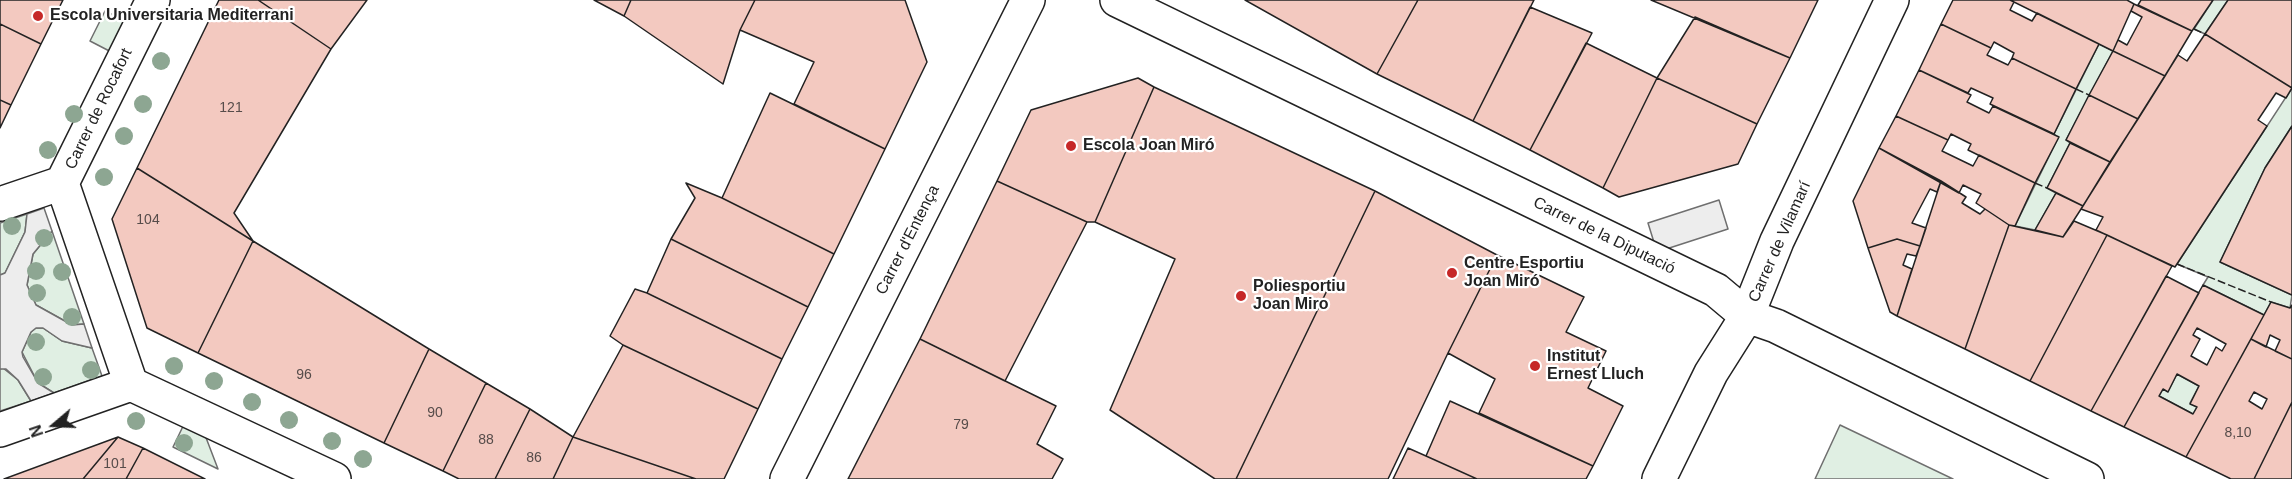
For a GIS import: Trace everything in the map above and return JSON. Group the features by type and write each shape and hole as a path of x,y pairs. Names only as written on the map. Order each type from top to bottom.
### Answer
{"street":[{"name":"Carrer de Rocafort","path":"131,384 63,183 153,0"},
{"name":"Carrer d'Entença","path":"787,479 1028,0"},
{"name":"Carrer de la Diputació","path":"1117,0 1716,290 1748,316 1776,326 2087,479"},
{"name":"Carrer de Vilamarí","path":"1659,479 1711,373 1748,316 1777,241 1892,0"},
{"path":"0,204 63,183"},
{"path":"0,430 131,384 334,479"}],"green space":[{"path":"2213,0 2228,0 2205,34 2194,29"},
{"path":"105,11 136,25 119,56 90,41"},
{"path":"2099,44 2113,51 2066,140 2070,143 2047,188 2056,193 2035,230 2015,226 2058,138 2054,134"},
{"path":"2292,88 2292,126 2265,168 2220,262 2292,295 2290,308 2271,302 2264,315 2203,285 2208,277 2177,264"},
{"path":"27,214 25,232 5,273 0,275 0,223"},
{"path":"52,231 84,324 72,325 36,305 27,285 33,254"},
{"path":"36,328 43,328 62,341 92,348 102,376 54,393 38,383 22,352 31,332"},
{"path":"3,368 18,380 31,401 0,411 0,369"},
{"path":"2177,374 2199,386 2190,403 2197,407 2193,414 2159,396 2163,389 2168,391"},
{"path":"188,416 200,422 218,469 173,447"},
{"path":"1840,425 1953,479 1815,479"}],"shaded area":[{"path":"1719,200 1728,229 1657,252 1648,223"},
{"path":"44,208 52,231 33,254 27,285 36,305 72,325 84,324 92,348 62,341 43,328 36,328 31,332 22,352 23,357 38,383 54,393 31,401 18,380 6,369 0,369 0,275 5,273 25,232 27,214"}],"building":[{"path":"0,0 63,0 41,44 0,24"},
{"path":"219,0 258,0 331,49 234,213 253,241 137,168"},
{"path":"258,0 367,0 331,49"},
{"path":"594,0 631,0 624,16"},
{"path":"631,0 755,0 740,30 723,84 624,16"},
{"path":"755,0 905,0 927,62 885,149 794,104 814,62 740,30"},
{"path":"1245,0 1418,0 1377,74"},
{"path":"1418,0 1534,0 1473,121 1377,74"},
{"path":"1651,0 1818,0 1790,58"},
{"path":"1953,0 2010,0 2014,2 2010,10 2032,21 2037,13 2099,44 2076,89 2012,58 2014,53 1994,42 1991,48 1941,24"},
{"path":"2010,0 2127,0 2134,4 2113,51"},
{"path":"2141,0 2213,0 2192,31 2138,5"},
{"path":"2228,0 2292,0 2292,88 2205,34"},
{"path":"2134,4 2192,31 2165,76 2113,51 2118,40 2127,45 2142,17 2131,11"},
{"path":"1530,7 1592,33 1530,150 1473,121"},
{"path":"1695,17 1790,58 1757,124 1657,78"},
{"path":"0,24 41,44 11,105 0,100"},
{"path":"1941,24 1991,48 1987,55 2008,65 2012,58 2076,89 2054,134 1990,104 1993,98 1971,88 1968,93 1919,70"},
{"path":"2205,34 2292,88 2286,98 2276,93 2258,120 2267,126 2175,267 2096,230 2103,217 2081,209 2178,55 2187,61"},
{"path":"1586,43 1657,78 1603,188 1530,150"},
{"path":"2113,51 2165,76 2138,119 2089,95"},
{"path":"1919,70 1971,95 1967,102 1989,113 1993,106 2059,137 2035,183 1968,150 1971,144 1951,134 1948,140 1896,116"},
{"name":"Escola Joan Miró","path":"1138,78 1154,87 1095,222 1087,222 997,181 1031,110"},
{"path":"1657,78 1757,124 1738,164 1619,197 1603,188"},
{"name":"Poliesportiu Joan Miro","path":"1154,87 1375,191 1236,479 1215,479 1110,410 1175,259 1095,222"},
{"path":"770,93 885,149 834,254 722,198"},
{"path":"2089,95 2138,119 2110,162 2066,140"},
{"path":"0,100 11,105 0,128"},
{"path":"1896,116 1948,140 1942,151 1973,166 1979,155 2035,183 2015,226 2009,225 1976,203 1981,194 1963,185 1959,193 1879,148"},
{"path":"2292,126 2292,295 2220,262 2265,168"},
{"path":"2070,143 2110,162 2083,206 2047,188"},
{"path":"1879,148 1941,181 1937,192 1930,189 1912,223 1926,228 1920,246 1897,239 1868,248 1853,201"},
{"path":"137,168 253,241 198,353 147,328 112,219"},
{"path":"997,181 1087,222 1005,381 920,339"},
{"path":"1941,181 1966,197 1962,203 1980,214 1985,209 2009,225 1965,349 1897,316"},
{"path":"686,183 722,198 834,254 808,307 671,239 695,198"},
{"path":"1375,191 1497,255 1388,479 1236,479"},
{"path":"2056,193 2083,206 2063,237 2035,230"},
{"path":"2074,221 2107,235 2030,381 1965,349 2009,225 2063,237"},
{"path":"2107,235 2172,266 2091,411 2030,381"},
{"path":"671,239 808,307 782,359 647,293"},
{"path":"1897,239 1920,246 1916,256 1907,254 1903,265 1912,269 1897,316 1890,312 1868,248"},
{"path":"253,241 429,349 384,443 198,353"},
{"name":"Institut Ernest Lluch","path":"1497,255 1584,297 1566,332 1606,351 1588,388 1623,406 1593,466 1479,413 1495,379 1448,353"},
{"path":"2166,276 2199,293 2124,427 2091,411"},
{"path":"2203,285 2264,315 2186,457 2124,427","holes":["2197,328 2226,344 2222,351 2216,347 2207,365 2191,356 2200,339 2193,335","2177,374 2199,386 2190,404 2197,407 2193,414 2159,396 2163,389 2168,392"]},
{"path":"635,289 782,359 758,409 623,345 610,336"},
{"path":"2271,302 2290,308 2292,305 2292,359 2275,351 2280,340 2270,335 2266,347 2251,339"},
{"path":"920,339 1056,406 1037,444 1063,459 1052,479 848,479"},
{"path":"2251,339 2292,359 2292,402 2254,479 2231,479 2186,457","holes":["2254,392 2267,399 2262,409 2249,401"]},
{"path":"623,345 758,409 724,479 696,479 573,437"},
{"path":"429,349 486,383 443,471 384,443"},
{"path":"486,383 530,409 495,479 459,479 443,471"},
{"path":"1450,401 1593,466 1586,479 1477,479 1426,456"},
{"path":"2292,402 2292,479 2254,479"},
{"path":"530,409 573,437 553,479 495,479"},
{"path":"118,437 143,448 126,479 83,479"},
{"path":"118,437 83,479 4,479"},
{"path":"573,437 696,479 553,479"},
{"path":"143,448 205,479 126,479"},
{"path":"1408,448 1426,456 1477,479 1393,479"}],"fence":[{"path":"2194,29 2205,34"},
{"path":"2076,89 2089,95"},
{"path":"2035,183 2047,188"},
{"path":"2177,264 2271,302"}],"place":[{"name":"Escola Universitaria Mediterrani","path":"38,16"},
{"name":"Escola Joan Miró","path":"1071,146"},
{"name":"Centre Esportiu Joan Miró","path":"1452,273"},
{"name":"Poliesportiu Joan Miro","path":"1241,296"},
{"name":"Institut Ernest Lluch","path":"1535,366"}]}
